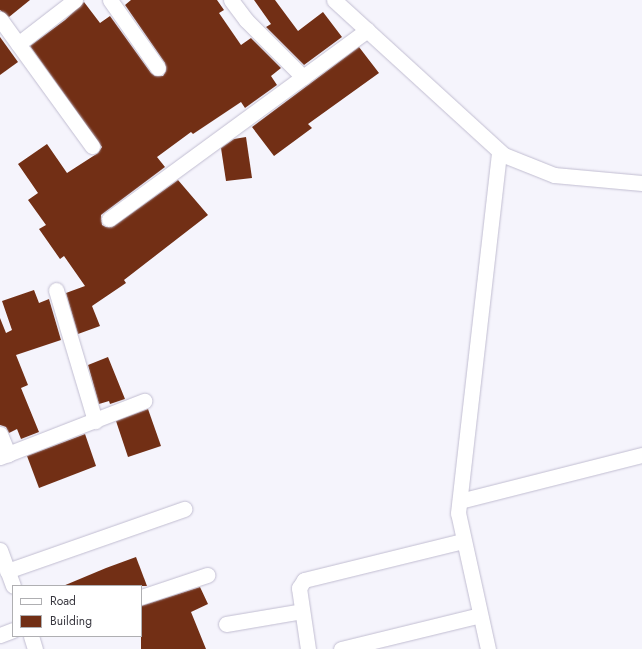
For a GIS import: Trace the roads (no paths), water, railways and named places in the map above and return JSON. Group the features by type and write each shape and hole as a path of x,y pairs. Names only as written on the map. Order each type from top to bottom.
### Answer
{"street":[{"path":"18,44 75,0"},
{"path":"110,0 158,68"},
{"path":"231,0 246,20 303,77"},
{"path":"334,0 499,151 514,160 554,175 642,183"},
{"path":"0,19 92,146"},
{"path":"109,219 367,30"},
{"path":"488,649 458,521 499,151"},
{"path":"56,290 95,420"},
{"path":"0,434 4,456 144,401"},
{"path":"460,501 642,455"},
{"path":"7,571 184,509"},
{"path":"308,649 299,588 308,578 463,541"},
{"path":"0,550 13,585"},
{"path":"142,597 207,575"},
{"path":"226,624 302,611"},
{"path":"342,649 480,614"},
{"path":"0,635 12,630"},
{"path":"31,637 35,649"}]}
